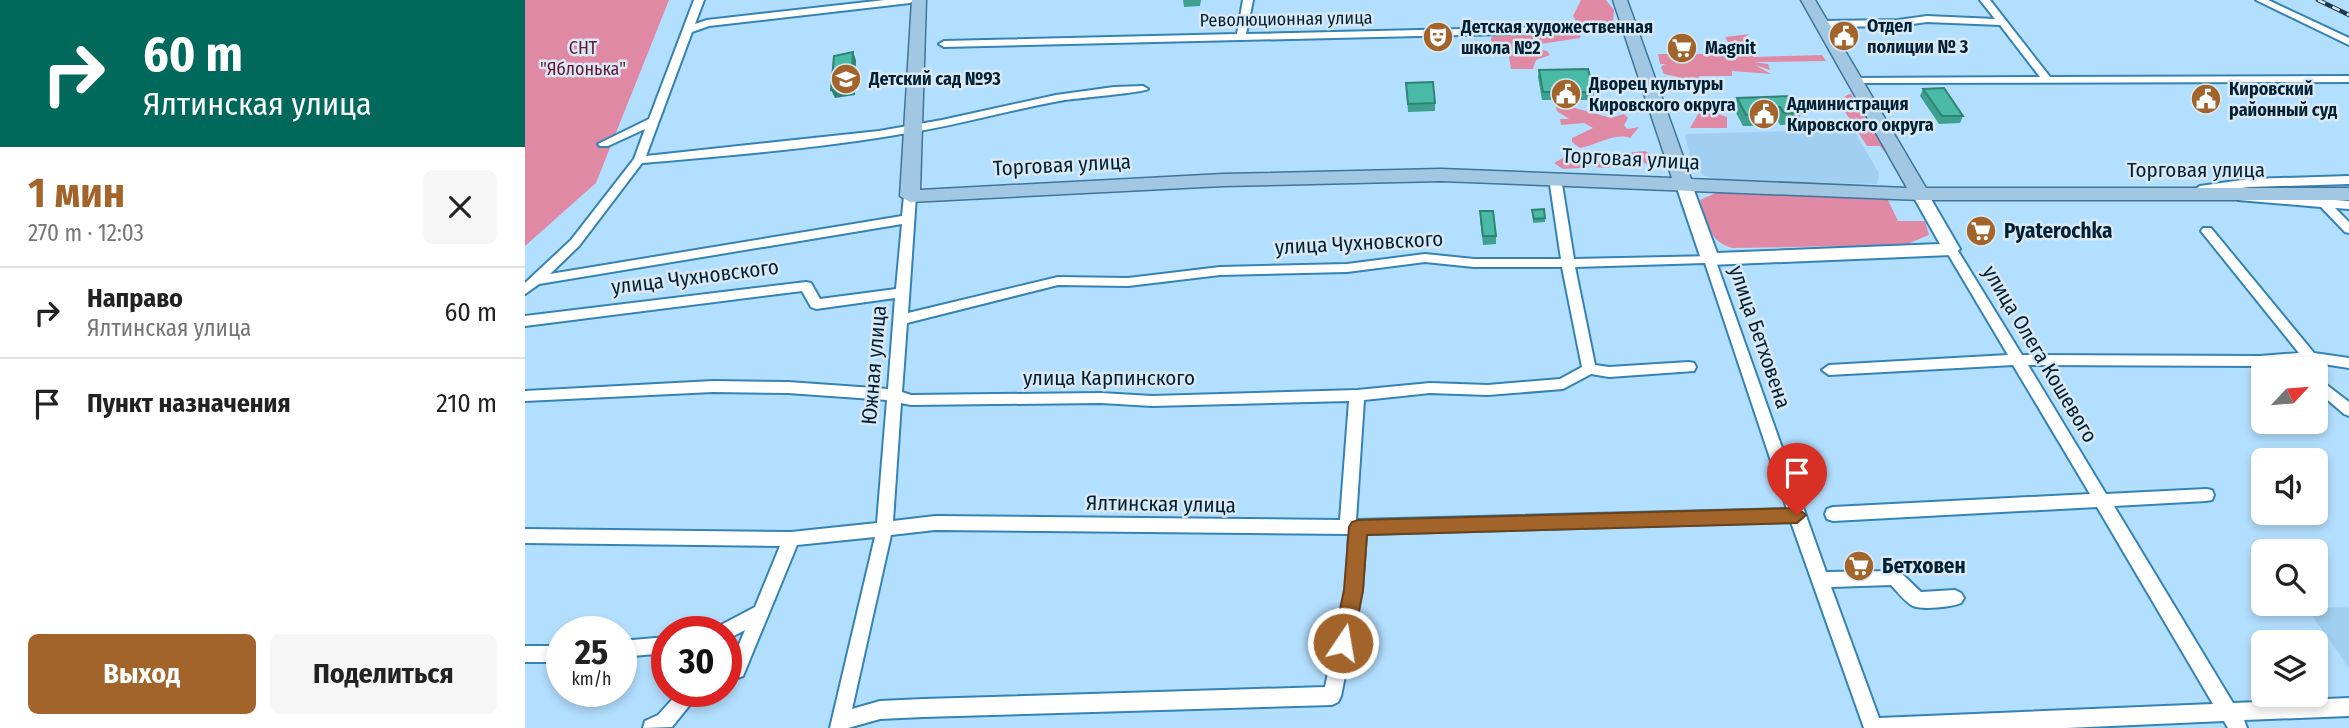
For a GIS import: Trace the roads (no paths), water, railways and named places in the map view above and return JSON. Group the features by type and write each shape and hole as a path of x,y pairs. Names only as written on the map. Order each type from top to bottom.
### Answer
{"main road":[{"name":"Южная улица","path":"910,195 919,0"},
{"name":"улица Бетховена","path":"1620,0 1684,185"},
{"name":"улица Олега Кошевого","path":"1808,0 1920,194"},
{"name":"Торговая улица","path":"910,195 1236,180 1441,175 1920,194 2349,194"}],"street":[{"path":"525,290 538,280 596,219 639,160 699,0"},
{"path":"688,30 707,23 910,0"},
{"path":"1241,36 1248,0"},
{"path":"1985,0 2047,79"},
{"path":"2261,0 2349,42"},
{"path":"1821,23 1898,23 1927,19 2001,22"},
{"name":"Революционная улица","path":"943,44 1630,28"},
{"path":"2334,79 2349,92"},
{"path":"1854,80 2349,79"},
{"path":"639,160 778,147 912,129 1066,94 1143,89"},
{"path":"604,144 655,120"},
{"path":"1555,178 1568,263 1590,369"},
{"path":"2172,192 2249,183 2349,180"},
{"name":"улица Бетховена","path":"1684,185 1873,727"},
{"path":"2220,193 2261,200 2349,205"},
{"name":"улица Олега Кошевого","path":"1920,194 2015,360 2238,728"},
{"name":"Южная улица","path":"840,724 884,531 910,195"},
{"path":"2325,204 2349,229"},
{"path":"538,280 908,219"},
{"path":"2207,231 2310,357"},
{"name":"улица Чухновского","path":"900,320 1058,281 1128,282 1220,271 1347,268 1425,258 1474,262 1568,263 1951,249"},
{"name":"улица Чухновского","path":"525,321 806,286 816,304 902,293"},
{"path":"1829,370 2015,360 2251,361"},
{"path":"2328,360 2349,363"},
{"name":"улица Карпинского","path":"525,396 669,386 792,387 894,395 911,401 1152,401 1357,395 1430,388 1488,390 1563,384 1590,369 1609,372 1689,367"},
{"path":"2328,391 2349,410"},
{"path":"840,724 880,710 1332,696 1354,590 1357,395"},
{"path":"1833,514 2206,495"},
{"name":"Ялтинская улица","path":"525,537 791,539 884,531 935,523 1353,527 1797,515"},
{"path":"742,658 791,539"},
{"path":"1820,580 1895,578 1918,600 1955,598"},
{"path":"742,623 761,612"},
{"path":"525,654 546,654"},
{"path":"652,728 665,721 678,707"},
{"path":"1873,727 2228,710 2349,708"}],"railway":[{"path":"2318,0 2349,15"}],"place":[{"name":"Отдел полиции № 3","path":"1844,36"},
{"name":"Детская художественная школа №2","path":"1438,37"},
{"name":"Magnit","path":"1682,48"},
{"name":"Детский сад №93","path":"846,79"},
{"name":"Дворец культуры Кировского округа","path":"1566,94"},
{"name":"Кировский районный суд","path":"2206,99"},
{"name":"Администрация Кировского округа","path":"1764,114"},
{"name":"Pyaterochka","path":"1981,231"},
{"name":"Бетховен","path":"1859,566"}],"park label":[{"name":"СНТ \"Яблонька\"","path":"583,58"}]}
